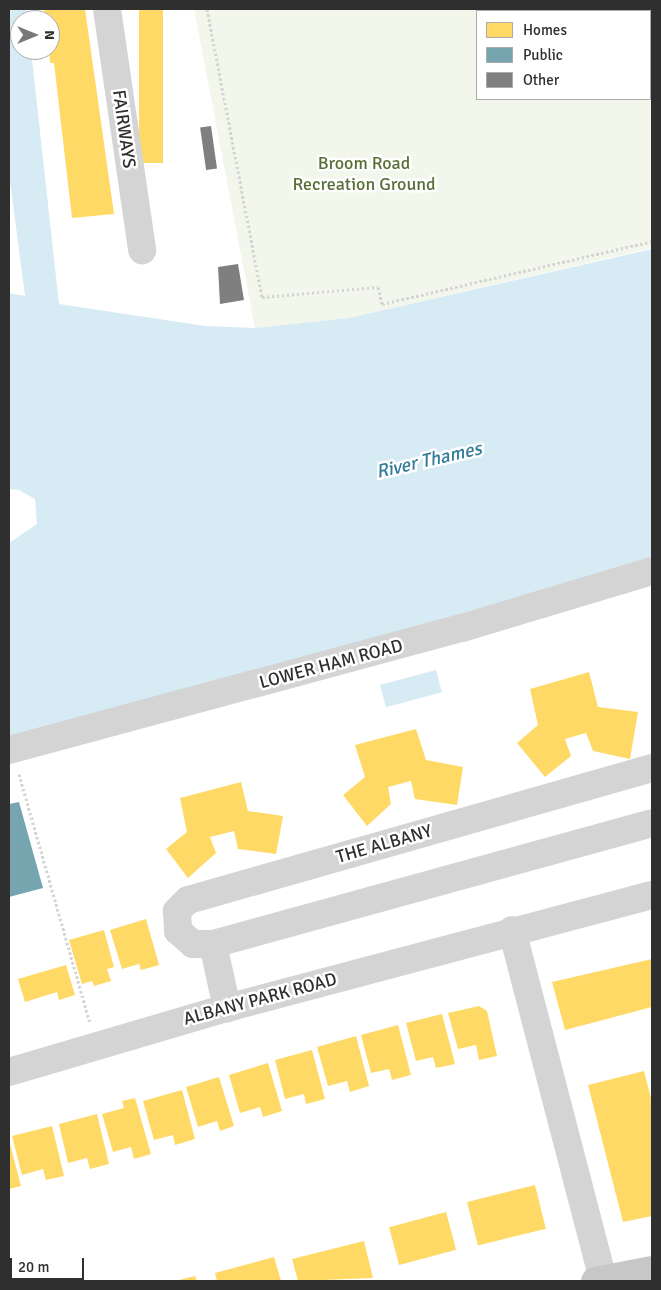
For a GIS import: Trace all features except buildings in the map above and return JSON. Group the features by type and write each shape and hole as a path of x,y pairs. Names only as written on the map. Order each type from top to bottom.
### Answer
{"main road":[{"path":"599,1280 652,1270"}],"street":[{"name":"FAIRWAYS","path":"107,9 142,250"},
{"name":"LOWER HAM ROAD","path":"14,762 652,571"},
{"name":"THE ALBANY","path":"652,768 188,900 177,911 178,931 193,944 213,944 652,823"},
{"name":"ALBANY PARK ROAD","path":"9,1072 227,1008 512,930 652,895"},
{"path":"512,930 599,1280"},
{"path":"213,944 227,1008"}],"path":[{"path":"207,9 262,297 378,287 382,304 652,241"},
{"path":"652,96 652,101"},
{"path":"14,762 96,1045"}],"green space":[{"name":"Broom Road Recreation Ground","path":"194,9 652,9 652,248 349,318 255,328"}],"water":[{"name":"River Thames","path":"9,9 26,9 10,10 10,60 32,60 59,304 205,326 255,328 349,318 652,249 652,558 189,693 9,736 9,543 37,524 35,499 19,490 9,489 9,293 25,296 9,173"},
{"path":"436,670 442,692 386,707 380,685"}]}
